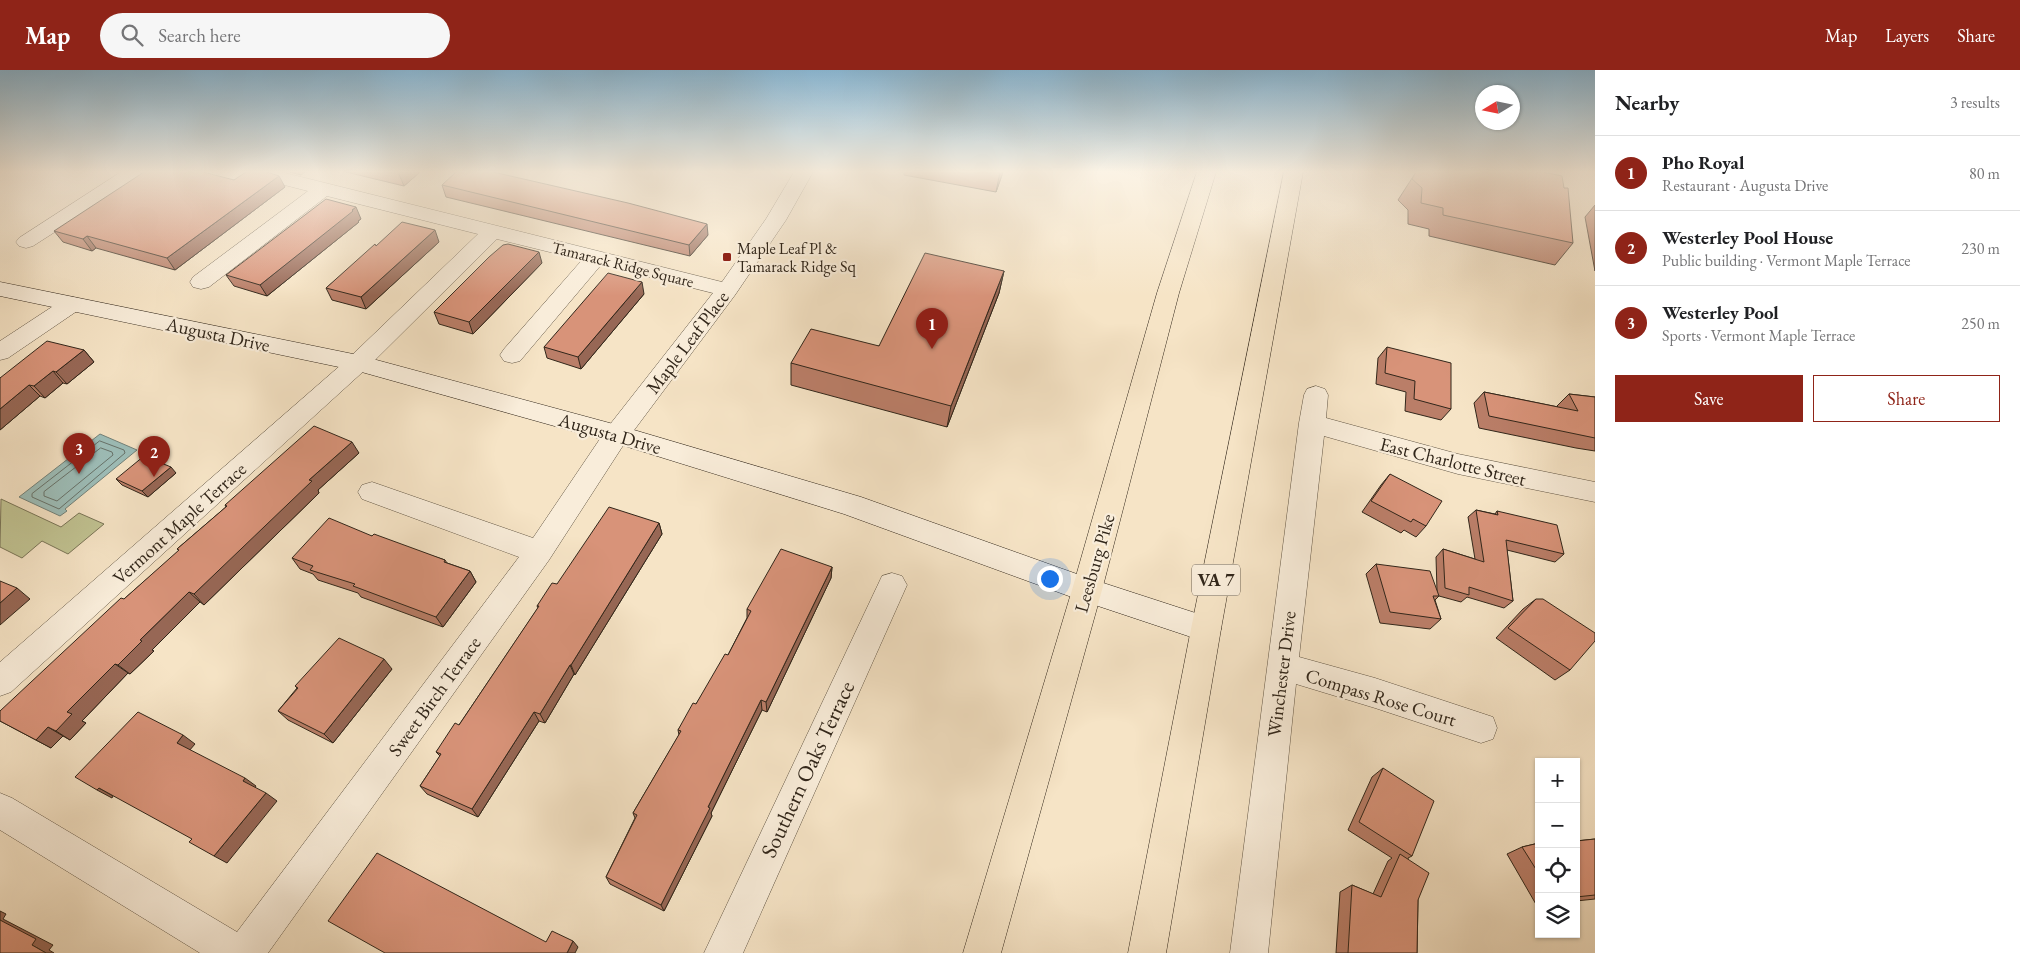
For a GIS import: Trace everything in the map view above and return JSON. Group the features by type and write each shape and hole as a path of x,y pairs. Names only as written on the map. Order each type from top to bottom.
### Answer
{"highway":[{"name":"Leesburg Pike","path":"982,953 1087,590 1168,293 1194,213"},
{"name":"VA 7","path":"1147,953 1206,629 1286,213"}],"street":[{"path":"26,242 71,213"},
{"path":"201,282 291,213"},
{"name":"Tamarack Ridge Square","path":"419,213 727,290"},
{"name":"Maple Leaf Place","path":"617,434 727,290 780,213"},
{"name":"Vermont Maple Terrace","path":"0,682 358,363 493,232"},
{"path":"512,354 596,257"},
{"name":"Augusta Drive","path":"0,289 358,363 617,434 851,505 1087,590 1206,629"},
{"path":"0,352 72,304"},
{"name":"East Charlotte Street","path":"1314,409 1458,464 1595,492"},
{"name":"Winchester Drive","path":"1249,953 1314,409"},
{"name":"Sweet Birch Terrace","path":"245,953 539,552 617,434"},
{"path":"372,492 539,552"},
{"name":"Southern Oaks Terrace","path":"723,953 892,585"},
{"name":"Compass Rose Court","path":"1282,666 1375,693 1481,728"},
{"path":"0,810 236,953"}],"green space":[{"path":"1,499 61,527 79,513 104,524 68,554 42,541 22,558 0,547"}],"water":[{"path":"100,434 137,450 65,509 67,511 60,516 19,497"}],"building":[{"path":"81,213 228,213 167,258 87,236 83,239 54,231"},
{"path":"307,213 350,213 260,285 226,275"},
{"path":"558,213 666,213 707,224 689,245"},
{"path":"1443,213 1570,213 1573,243 1443,215"},
{"path":"402,222 435,230 361,297 326,288 375,244 376,246"},
{"path":"508,244 539,252 469,322 434,312 489,257 503,245"},
{"path":"925,253 1004,271 951,406 791,363 811,329 879,346"},
{"path":"608,273 642,282 578,357 544,347"},
{"path":"47,341 84,350 34,386 29,385 0,409 0,378"},
{"path":"1387,347 1451,363 1451,409 1414,399 1415,381 1385,373"},
{"path":"1484,392 1578,411 1569,394 1595,397 1595,438 1489,416"},
{"path":"314,426 352,442 309,480 312,481 194,594 189,592 140,640 142,641 118,665 115,664 67,712 72,714 56,731 48,727 36,740 0,721 0,711 121,598 124,599 179,550 177,549"},
{"path":"144,456 171,467 142,491 116,479"},
{"path":"1390,474 1442,501 1426,526 1413,519 1411,522 1371,501"},
{"path":"609,507 659,523 540,714 534,712 472,809 420,786 441,754 436,752 455,723 459,725 539,606 537,606 552,583 557,584"},
{"path":"1476,510 1498,515 1497,511 1557,525 1564,554 1506,540 1513,601 1469,587 1469,595 1445,588 1443,549 1484,562"},
{"path":"329,518 372,536 374,534 470,571 436,617 353,586 355,584 310,570 313,566 292,558"},
{"path":"781,549 832,567 766,702 761,700 708,807 710,808 661,905 606,877 637,815 633,813 681,731 678,730 693,703 696,704 725,654 728,655 751,611 747,609"},
{"path":"1376,564 1430,571 1439,596 1433,596 1441,619 1390,612"},
{"path":"0,581 17,588 0,603"},
{"path":"1536,599 1543,599 1595,633 1595,641 1570,670 1508,628"},
{"path":"339,638 384,659 324,734 278,711 298,688 295,686"},
{"path":"138,712 183,735 177,743 245,778 243,781 266,793 214,856 189,842 192,839 99,788 97,790 75,777"},
{"path":"1383,768 1434,801 1412,856 1359,822"},
{"path":"1595,839 1595,895 1580,897 1580,841"},
{"path":"1535,844 1535,868 1522,847"},
{"path":"377,853 546,942 552,931 573,941 567,953 385,953 328,921"},
{"path":"1400,854 1429,873 1418,900 1417,953 1348,953 1352,885 1381,897"},
{"path":"0,920 36,939 32,945 46,953 0,953"}],"place":[{"name":"Maple Leaf Pl & Tamarack Ridge Sq","path":"727,257"},
{"name":"Pho Royal","path":"932,349"},
{"name":"Westerley Pool","path":"79,474"},
{"name":"Westerley Pool House","path":"154,477"}]}
